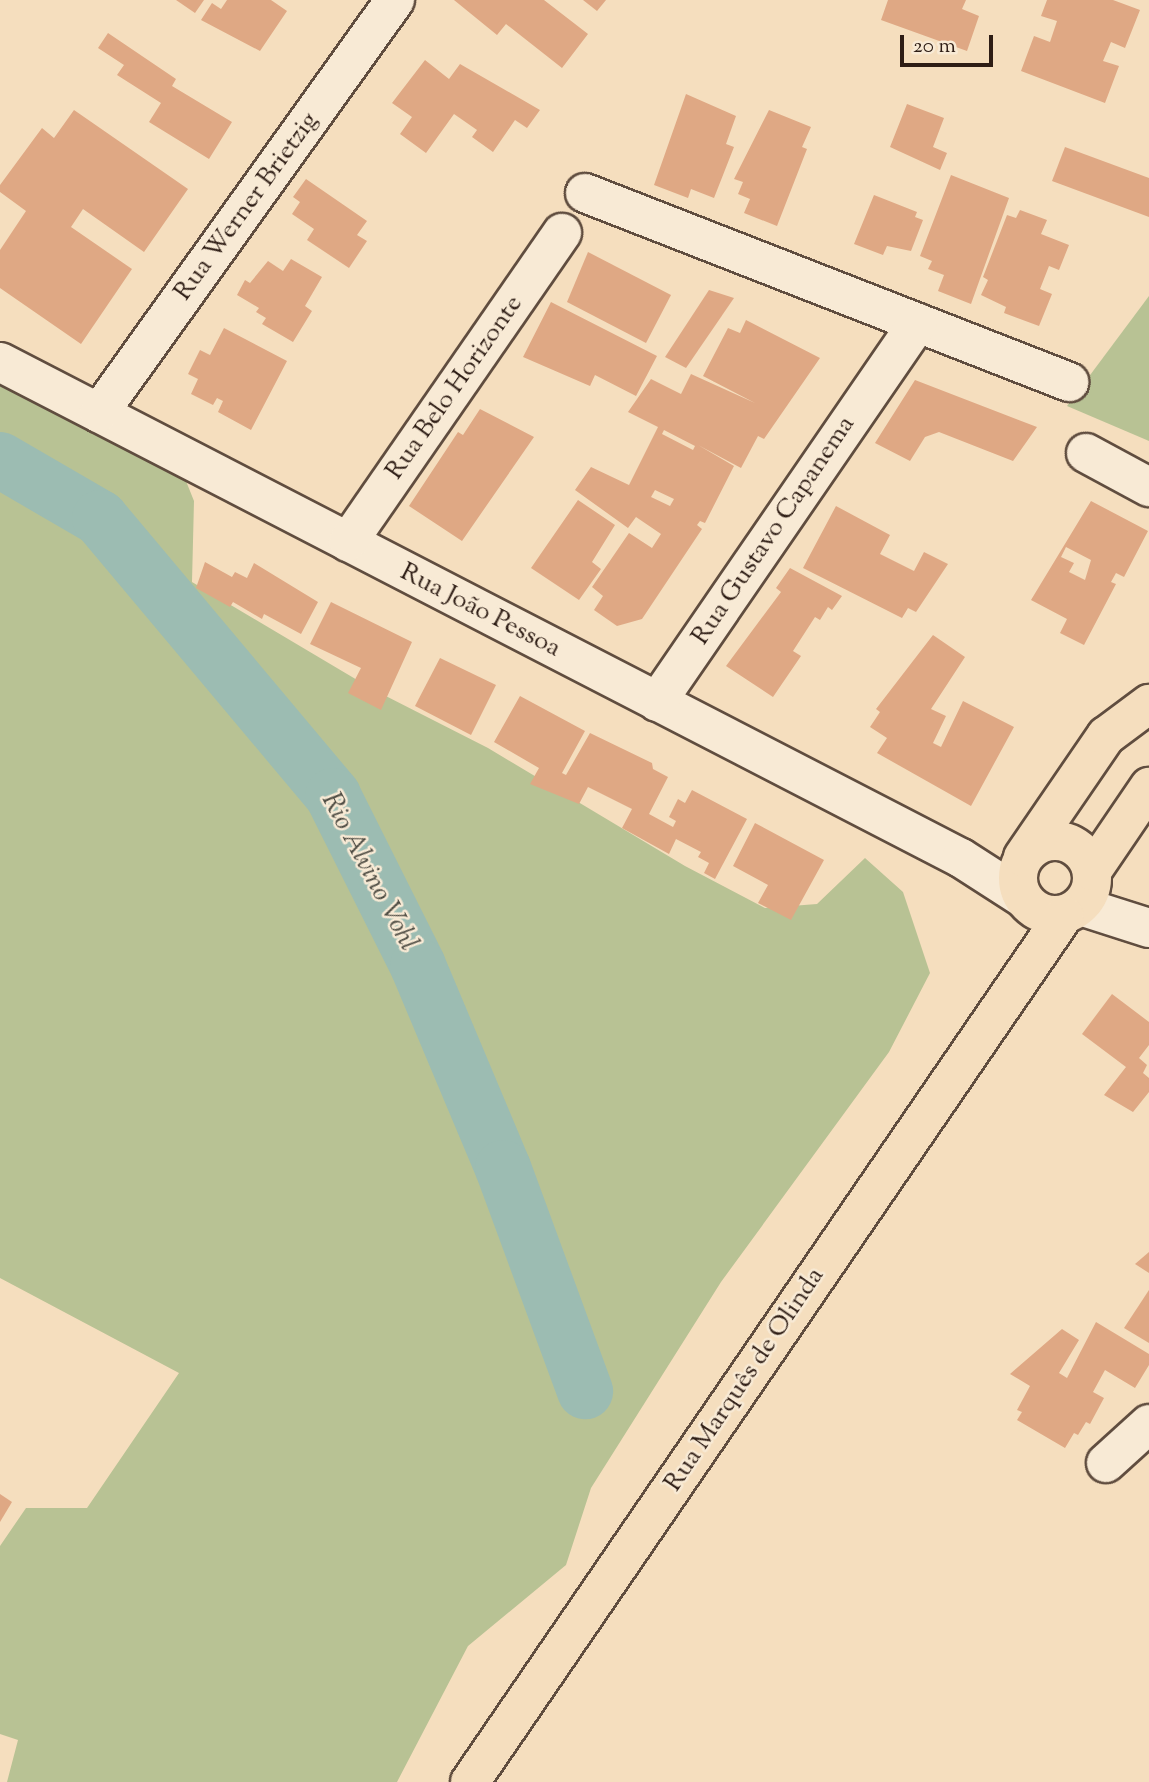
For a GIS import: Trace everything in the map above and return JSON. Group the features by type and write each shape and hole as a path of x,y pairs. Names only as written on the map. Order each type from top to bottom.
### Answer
{"main road":[{"path":"1022,859 1042,843 1055,840 1079,849 1079,897 1041,913 1023,898 1017,879 1022,859 1093,751 1148,706"},
{"name":"Rua Marquês de Olinda","path":"470,1782 1020,979 1079,897 1149,786"},
{"name":"Rua Marquês de Olinda","path":"1020,979 1028,926 1023,898"}],"street":[{"name":"Rua Werner Brietzig","path":"99,413 395,0"},
{"path":"585,193 1069,382"},
{"name":"Rua Belo Horizonte","path":"348,542 562,233"},
{"name":"Rua Gustavo Capanema","path":"657,702 917,323"},
{"name":"Rua João Pessoa","path":"0,362 961,858 1023,898"},
{"path":"1086,453 1149,487"},
{"name":"Rua João Pessoa","path":"961,858 1022,859"},
{"path":"1079,897 1149,928"},
{"path":"1106,1463 1149,1424"}],"green space":[{"path":"1149,296 1149,441 1067,406"},
{"path":"0,381 182,471 194,501 192,582 374,690 488,748 685,866 765,908 817,904 865,858 903,892 930,973 889,1052 721,1282 591,1488 566,1565 468,1646 397,1782 7,1782 18,1740 0,1734 0,1546 26,1508 87,1508 179,1373 0,1278"}],"building":[{"path":"176,0 204,0 195,13"},
{"path":"227,0 271,0 287,11 260,51 201,20 212,3 221,9"},
{"path":"454,0 544,0 588,34 562,68 506,24 497,35"},
{"path":"583,0 606,0 597,11"},
{"path":"888,0 966,0 962,9 979,16 967,51 881,20"},
{"path":"1047,0 1113,0 1140,10 1125,48 1111,42 1103,61 1119,66 1105,103 1021,71 1034,36 1050,42 1057,21 1041,16"},
{"path":"108,33 176,79 172,86 232,122 209,159 149,122 161,103 117,75 124,65 98,48"},
{"path":"425,60 449,79 460,64 540,110 527,128 515,120 493,152 472,137 477,130 454,114 426,153 400,134 412,117 392,103"},
{"path":"686,94 736,116 726,144 734,147 714,198 691,189 688,198 654,185"},
{"path":"907,104 944,118 933,147 947,153 940,170 890,147"},
{"path":"74,110 188,189 144,252 83,209 71,227 132,269 81,344 0,288 0,250 26,211 0,192 0,185 42,128 54,138"},
{"path":"769,110 811,127 802,147 807,149 777,226 744,213 750,199 738,194 743,182 734,179"},
{"path":"1065,147 1149,178 1149,217 1052,181"},
{"path":"951,175 1009,198 971,304 938,291 944,275 928,269 932,261 920,256"},
{"path":"306,179 367,221 357,235 367,241 349,268 307,240 314,229 292,214 300,202 293,197"},
{"path":"874,195 917,212 915,217 923,220 911,251 887,246 883,255 854,244"},
{"path":"1020,210 1047,220 1041,234 1069,245 1059,270 1049,266 1040,289 1052,294 1039,326 1004,313 1006,307 981,295 988,280 983,277 1007,215 1016,218"},
{"path":"588,252 671,295 646,343 567,302"},
{"path":"291,259 322,277 305,306 312,311 293,342 262,324 266,318 256,312 259,308 237,295 245,280 250,283 268,261 283,271"},
{"path":"709,290 734,298 686,368 665,357"},
{"path":"551,302 657,356 636,396 595,375 590,386 523,357"},
{"path":"746,320 820,358 764,439 758,436 741,468 698,445 734,466 705,523 700,521 697,525 702,529 642,619 617,626 594,610 603,596 592,587 629,533 652,548 661,534 636,517 628,528 575,490 591,467 629,485 658,427 628,412 651,379 681,394 691,374 755,403 703,376 728,328 740,333","holes":["664,430 695,446 693,450 662,434","655,490 674,499 670,506 651,497"]},
{"path":"224,328 287,361 251,430 218,412 223,401 217,398 213,405 191,394 198,379 188,374 200,350 210,355"},
{"path":"915,380 1037,427 1013,461 939,432 925,437 910,461 875,443"},
{"path":"480,409 534,437 462,541 409,506 458,432 463,435"},
{"path":"578,500 615,525 592,562 601,569 579,600 531,568"},
{"path":"1091,501 1148,531 1124,577 1116,573 1111,582 1116,584 1084,645 1060,633 1067,619 1031,600","holes":["1066,547 1091,560 1085,580 1069,572 1074,563 1061,557"]},
{"path":"836,506 890,535 880,554 914,571 924,552 948,564 916,612 908,608 902,618 803,568"},
{"path":"205,562 232,577 235,572 247,578 254,563 318,602 301,634 264,614 262,619 233,602 230,607 196,588"},
{"path":"790,568 842,596 832,610 828,607 820,620 815,617 793,651 801,656 773,697 726,666 781,592 776,588"},
{"path":"331,602 412,642 381,710 348,693 361,668 310,644"},
{"path":"933,635 965,657 931,709 946,716 933,743 941,747 963,701 1014,727 971,806 877,753 887,738 870,727 880,712 876,709"},
{"path":"440,658 496,685 471,735 415,706"},
{"path":"520,696 585,731 562,773 566,775 590,733 652,763 653,769 668,777 649,814 673,827 676,821 669,817 678,799 685,803 692,790 747,819 715,879 704,873 709,863 698,857 701,852 676,839 669,854 622,828 632,809 588,787 579,804 530,784 539,768 494,742"},
{"path":"755,823 824,860 791,920 758,903 768,885 733,866"},
{"path":"1112,994 1149,1022 1149,1045 1139,1058 1147,1065 1143,1073 1149,1078 1149,1092 1133,1112 1104,1095 1126,1067 1082,1034"},
{"path":"1149,1252 1149,1273 1135,1264"},
{"path":"1149,1290 1149,1343 1124,1328"},
{"path":"1096,1322 1149,1354 1149,1365 1135,1388 1105,1370 1093,1392 1104,1398 1090,1424 1086,1422 1078,1435 1074,1433 1065,1448 1017,1420 1022,1412 1017,1410 1030,1386 1010,1374 1062,1329 1079,1340 1059,1373 1067,1378"},
{"path":"0,1494 12,1502 0,1522"}],"waterway":[{"name":"Rio Alvino Vohl","path":"0,460 100,518 333,796 418,966 503,1168 585,1391"}]}
